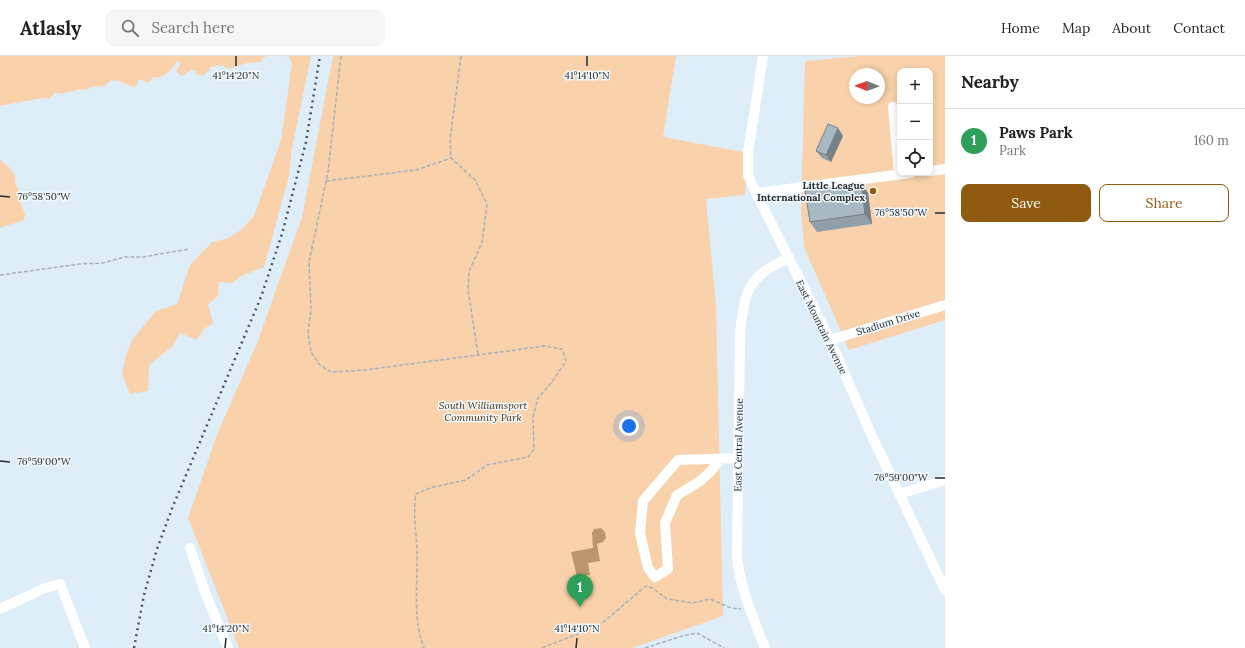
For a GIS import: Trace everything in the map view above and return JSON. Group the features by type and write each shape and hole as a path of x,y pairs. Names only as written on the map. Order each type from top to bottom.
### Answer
{"street":[{"name":"East Mountain Avenue","path":"763,56 748,153 748,175 756,194 830,340 899,494 945,590"},
{"path":"893,107 897,152"},
{"path":"933,171 945,169"},
{"path":"756,194 897,174"},
{"name":"East Central Avenue","path":"764,648 741,583 737,556 740,334 746,298 750,288 764,271 789,258"},
{"name":"Stadium Drive","path":"830,340 945,305"},
{"path":"720,459 699,484 677,495 665,523 668,569 655,577 648,568 640,532 643,501 678,460 738,458"},
{"path":"899,494 945,480"},
{"path":"190,548 206,595 228,648"},
{"path":"0,609 45,588 60,584 85,648"}],"path":[{"path":"341,56 333,136 326,181 309,262 311,309 308,333 311,352 320,365 329,371 336,372 365,370 545,346 562,349 566,361 552,382 538,398 533,417 534,449 528,457 487,465 466,480 430,488 416,494 413,510 417,548 416,604 418,633 424,648"},
{"path":"461,56 450,140 451,158 475,180 487,204 482,242 469,271 468,290 478,354"},
{"path":"326,181 416,170 451,158"},
{"path":"0,275 80,264 103,263 124,257 143,257 189,249"},
{"path":"542,648 600,625 646,586 652,588 667,599 693,602 710,599 732,608 749,609"},
{"path":"645,648 682,636 697,633 724,648"}],"green space":[{"path":"0,56 268,56 264,57 261,62 247,63 229,69 222,65 211,67 206,74 202,75 197,75 195,70 191,70 182,76 176,71 181,63 177,61 167,74 156,78 152,77 151,81 146,83 143,80 138,80 138,84 135,87 119,81 112,81 105,86 91,87 87,90 81,89 61,94 55,92 50,99 42,98 0,106"},
{"path":"286,56 311,56 292,148 289,176 264,267 242,276 232,283 219,282 218,296 208,304 213,323 204,329 197,340 180,333 173,346 149,365 148,391 130,394 122,374 126,355 132,340 156,311 177,304 190,265 212,242 229,238 242,229 254,216 281,140 292,64 289,57"},
{"name":"South Williamsport Community Park","path":"333,56 676,56 663,137 748,153 745,195 706,199 716,306 723,616 632,648 239,648 188,518 218,432 257,343 302,217"},
{"name":"Little League International Complex","path":"861,56 945,56 945,320 849,350 804,247 801,210 805,61"},
{"path":"0,160 9,167 15,175 15,182 21,195 20,201 25,214 24,220 0,228"}],"shaded area":[{"path":"601,528 605,532 606,538 603,542 597,544 600,561 588,563 590,575 577,577 571,552 593,548 592,533 594,529"}],"building":[{"path":"828,124 838,128 826,155 816,151"},
{"path":"861,183 865,214 810,222 805,191"}],"railway":[{"path":"134,648 144,595 157,549 173,506 261,297 282,234 306,142 320,56"}],"place":[{"name":"Little League International Complex","path":"873,191"},
{"name":"Paws Park","path":"580,607"}]}
